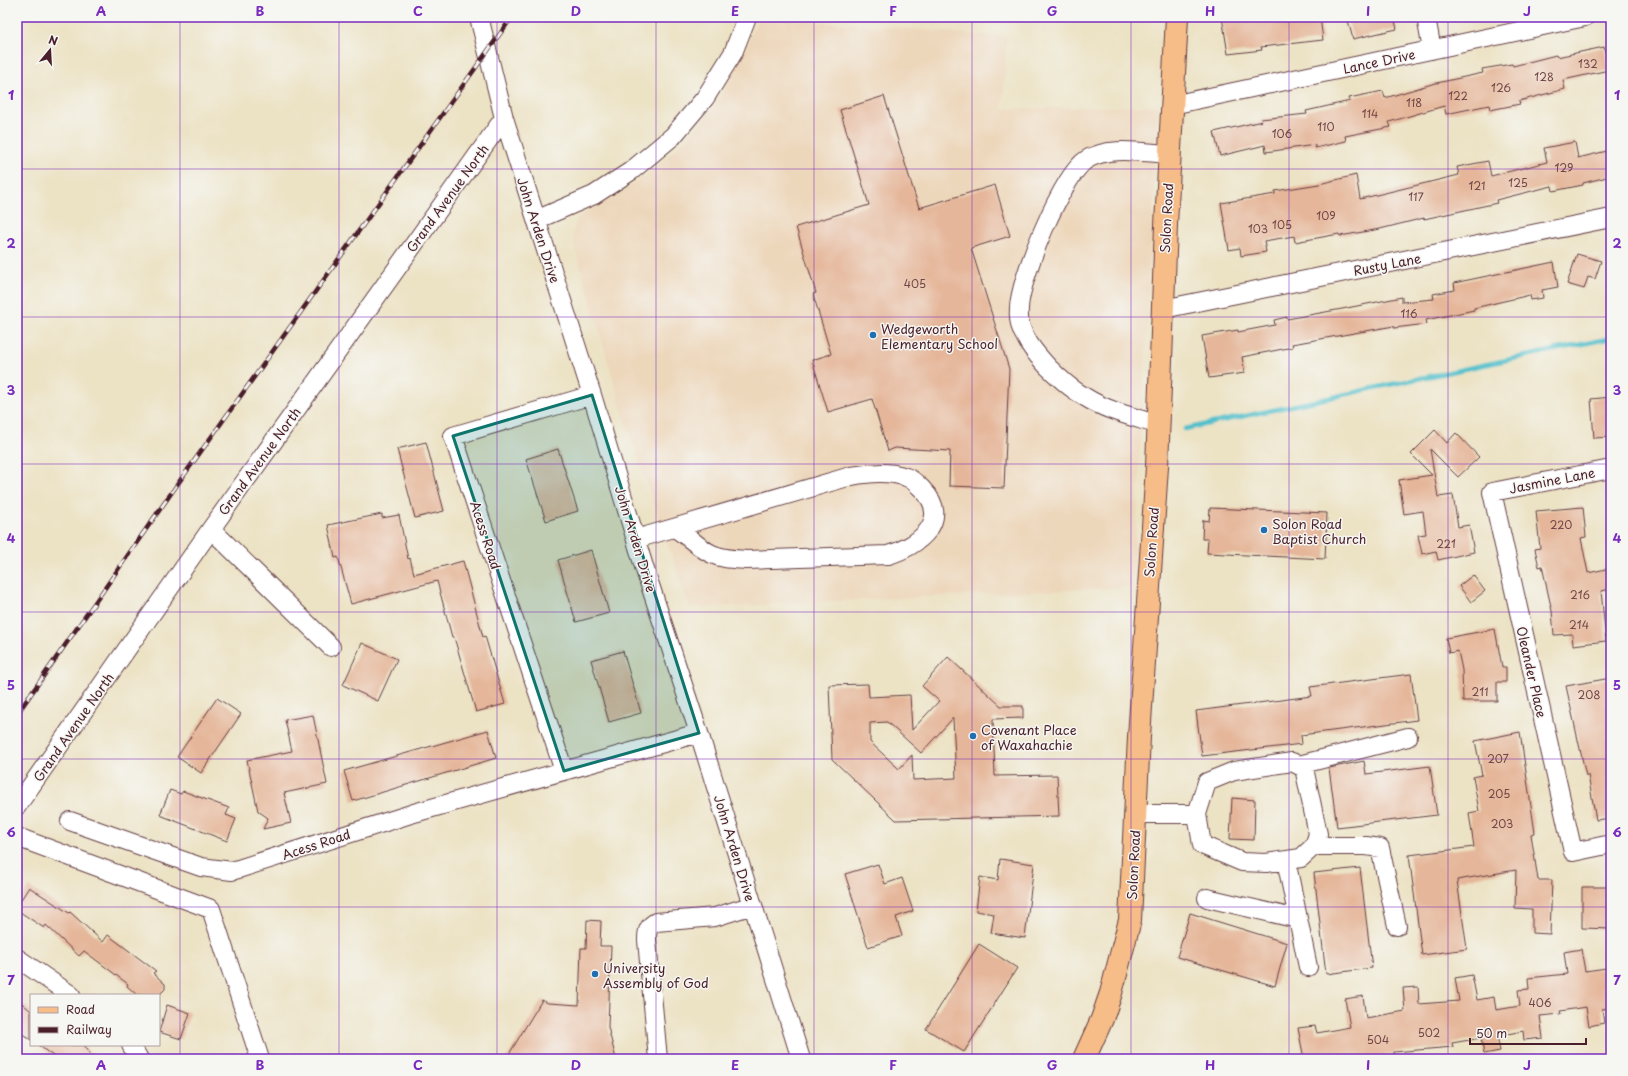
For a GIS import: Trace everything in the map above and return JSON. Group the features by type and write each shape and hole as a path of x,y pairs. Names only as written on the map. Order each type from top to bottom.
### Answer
{"main road":[{"name":"Solon Road","path":"1084,1059 1102,1019 1111,993 1130,920 1135,814 1159,425 1177,17"}],"street":[{"name":"John Arden Drive","path":"479,17 504,118 801,1059"},
{"path":"536,220 594,195 631,171 674,136 705,98 732,53 747,17"},
{"path":"1426,17 1432,50"},
{"name":"Lance Drive","path":"1172,105 1585,17"},
{"name":"Grand Avenue North","path":"17,806 211,529 504,118"},
{"path":"1159,425 1111,409 1086,398 1061,380 1040,358 1026,339 1020,322 1019,310 1022,285 1047,220 1073,175 1086,160 1101,154 1116,152 1170,154"},
{"name":"Rusty Lane","path":"1163,309 1611,218"},
{"name":"Acess Road","path":"564,771 453,436 592,395"},
{"name":"Jasmine Lane","path":"1492,492 1611,469"},
{"path":"636,539 851,476 874,472 907,477 916,482 927,494 933,504 934,516 930,528 923,536 913,544 888,555 746,560 724,558 711,554 696,544 684,533 674,528"},
{"name":"Oleander Place","path":"1492,492 1573,852 1611,844"},
{"path":"211,529 331,647"},
{"name":"Acess Road","path":"70,821 201,867 232,871 414,813 699,733"},
{"path":"1299,765 1408,737"},
{"path":"1292,762 1304,768 1318,834 1314,846 1301,858 1266,863 1242,862 1202,844 1197,814 1207,782 1234,771 1292,762"},
{"path":"1135,814 1197,814"},
{"path":"17,837 210,909 260,1059"},
{"path":"1314,846 1366,846 1380,848 1397,926"},
{"path":"1286,860 1308,967"},
{"path":"1207,898 1298,919"},
{"path":"658,1059 647,940 650,925 656,922 715,917 753,905"},
{"path":"17,958 70,994"},
{"path":"132,1046 139,1059"}],"highlighted area":[{"path":"592,395 699,733 564,771 453,436"}],"shaded area":[{"path":"488,17 500,17 490,30"},
{"name":"Wedgeworth Elementary School","path":"758,17 1007,37 1002,109 1158,106 1133,587 690,608 627,426 574,244 573,231 579,216 624,191 657,166 690,136 718,100 744,54"}],"building":[{"path":"1222,17 1320,17 1323,40 1261,47 1262,50 1228,54"},
{"path":"1347,17 1394,17 1397,29 1353,39"},
{"path":"1604,47 1609,70 1563,80 1565,89 1519,101 1520,104 1490,110 1489,105 1446,114 1444,106 1389,122 1391,127 1345,136 1346,141 1315,148 1315,145 1266,152 1265,145 1220,156 1214,132 1262,121 1261,119 1307,114 1306,111 1350,101 1349,98 1383,91 1385,98 1432,84 1483,73 1482,69 1512,64 1513,66 1556,55 1557,57"},
{"path":"884,96 919,208 995,185 1010,236 971,248 1009,369 1004,488 949,486 950,451 895,448 888,451 872,399 828,412 812,360 831,354 813,294 816,293 796,227 869,205 840,110"},
{"path":"1575,142 1578,158 1611,150 1611,176 1583,183 1583,185 1553,191 1552,186 1496,200 1497,203 1380,229 1340,236 1339,234 1295,242 1294,236 1264,241 1266,252 1241,256 1240,248 1229,250 1221,203 1275,194 1275,191 1319,184 1356,175 1360,199 1459,175 1457,167 1488,161 1491,176 1547,162 1544,148"},
{"path":"1577,254 1601,261 1595,279 1588,277 1584,289 1567,284"},
{"path":"1554,262 1558,287 1542,290 1543,298 1531,300 1530,295 1474,308 1474,310 1426,320 1427,324 1394,328 1394,326 1292,344 1293,347 1242,357 1245,373 1209,378 1202,336 1238,330 1238,332 1275,325 1274,320 1287,317 1287,319 1402,297 1402,302 1434,299 1433,294 1455,290 1454,283"},
{"path":"1611,397 1611,437 1594,438 1591,399"},
{"path":"1435,430 1447,443 1456,433 1479,457 1458,477 1430,449 1438,497 1453,495 1458,527 1469,525 1474,552 1438,560 1436,551 1422,554 1418,535 1426,534 1423,511 1404,514 1399,480 1432,475 1411,454"},
{"path":"426,442 444,511 415,518 397,449"},
{"path":"558,449 578,511 546,521 526,459"},
{"path":"1583,507 1586,537 1581,538 1588,573 1606,569 1611,589 1601,591 1606,641 1573,645 1572,634 1554,635 1552,611 1542,566 1539,567 1535,549 1540,548 1536,511"},
{"name":"Solon Road Baptist Church","path":"1210,508 1327,513 1325,559 1207,553 1208,539 1202,539 1203,520 1209,521"},
{"path":"382,514 382,518 399,515 408,559 410,558 414,574 463,561 483,637 485,636 505,704 476,712 454,637 452,637 437,581 351,604 338,557 335,558 328,525"},
{"path":"591,550 609,613 576,622 558,560"},
{"path":"1473,575 1485,591 1471,602 1459,586"},
{"path":"1495,629 1502,667 1506,667 1506,682 1497,682 1497,701 1463,701 1462,670 1458,651 1449,653 1446,638"},
{"path":"362,643 397,659 378,701 343,685"},
{"path":"623,651 641,713 609,722 591,660"},
{"name":"Covenant Place of Waxahachie","path":"948,657 1001,706 1023,706 1023,718 993,719 995,776 1057,775 1059,816 896,820 832,759 829,685 868,684 869,697 910,695 912,730 939,701 922,686","holes":["953,718 956,778 913,780 912,755 899,769 870,742 870,723 887,722 921,753"]},
{"path":"1411,674 1417,720 1301,735 1302,744 1202,756 1196,711 1312,696 1310,687"},
{"path":"1611,678 1611,818 1596,820 1588,775 1586,776 1566,686"},
{"path":"217,698 241,714 201,773 177,757"},
{"path":"313,715 327,784 284,793 291,823 263,829 268,818 258,811 247,760 292,751 285,720"},
{"path":"488,730 496,758 353,801 344,771"},
{"path":"1520,732 1535,833 1531,834 1538,880 1552,880 1550,934 1532,933 1532,909 1515,908 1516,870 1457,880 1467,949 1422,955 1409,855 1474,847 1469,813 1479,811 1473,777 1482,775 1475,741"},
{"path":"1364,761 1366,774 1430,766 1437,815 1337,827 1329,768"},
{"path":"170,790 181,794 183,791 229,808 226,815 236,819 227,841 160,815"},
{"path":"1232,798 1255,800 1254,840 1230,839"},
{"path":"1000,859 1034,864 1025,938 991,933 994,914 976,911 980,877 998,880"},
{"path":"878,864 885,884 902,878 913,911 896,917 902,936 868,947 845,874"},
{"path":"1360,868 1372,968 1326,974 1314,873"},
{"path":"29,887 69,913 70,912 103,942 108,935 156,971 153,973 165,984 165,989 160,994 136,994 127,986 128,984 84,951 79,956 46,925 44,928 17,910 17,906"},
{"path":"1582,887 1611,887 1611,929 1582,928"},
{"path":"1190,913 1287,943 1275,986 1177,957"},
{"name":"University Assembly of God","path":"587,920 601,921 600,946 611,946 608,1027 616,1059 506,1059 542,1000 548,1003 579,1005 581,948 586,948"},
{"path":"979,944 1017,968 964,1052 926,1029"},
{"path":"1581,949 1585,971 1607,968 1611,992 1611,1008 1602,1009 1604,1023 1589,1026 1586,1007 1560,1011 1561,1014 1540,1016 1543,1038 1524,1040 1523,1031 1497,1036 1500,1051 1484,1054 1481,1038 1452,1043 1453,1047 1394,1052 1394,1055 1384,1056 1385,1059 1304,1059 1298,1028 1315,1026 1317,1033 1350,1027 1345,999 1363,996 1366,1018 1405,1011 1403,988 1418,987 1419,1004 1459,1001 1455,978 1472,975 1477,1000 1494,997 1496,1010 1520,1006 1518,990 1529,989 1528,978 1567,974 1564,952"},
{"path":"17,999 30,1010 30,1039 17,1030"},
{"path":"167,1005 190,1013 181,1039 160,1032"},
{"path":"39,1046 85,1046 94,1059 57,1059"}],"waterway":[{"path":"1185,429 1611,338"}],"railway":[{"path":"17,714 179,482 512,17"}],"place":[{"name":"Wedgeworth Elementary School","path":"873,335"},
{"name":"Solon Road Baptist Church","path":"1264,530"},
{"name":"Covenant Place of Waxahachie","path":"973,736"},
{"name":"University Assembly of God","path":"595,974"}]}
